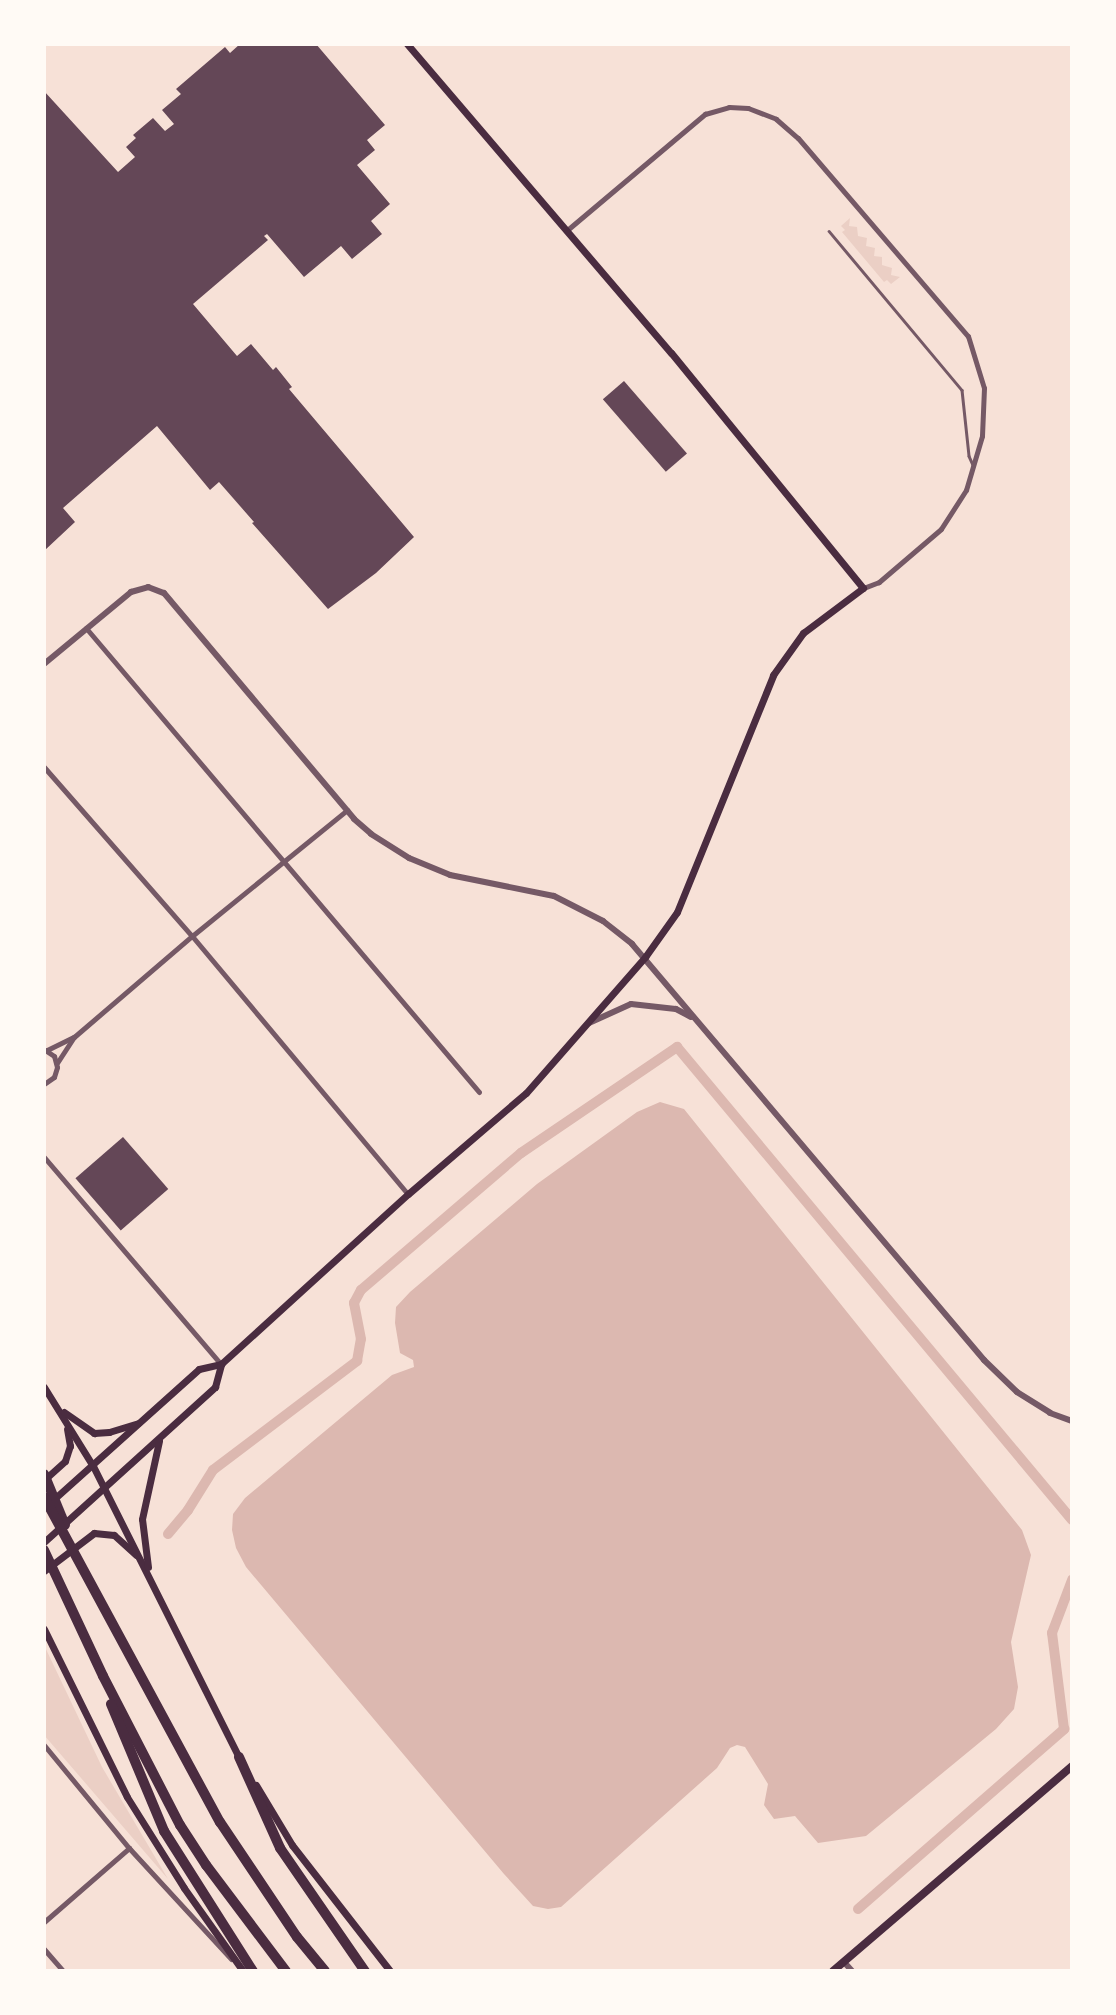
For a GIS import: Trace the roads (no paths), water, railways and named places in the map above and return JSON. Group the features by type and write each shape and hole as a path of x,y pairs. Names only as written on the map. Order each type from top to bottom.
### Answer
{"highway":[{"path":"44,1474 89,1584"},
{"path":"44,1497 220,1822 290,1927 325,1971"},
{"path":"44,1550 180,1825 206,1865 286,1971"},
{"path":"86,1638 164,1831 253,1971"},
{"path":"239,1757 280,1848 365,1971"}],"main road":[{"path":"44,1508 199,1369 222,1364 408,1194 526,1093 645,957 677,912 773,675 803,633 863,588 407,44"},
{"path":"44,1542 215,1387 222,1364"},
{"path":"44,1387 93,1466 239,1757 292,1845 390,1971"},
{"path":"52,1400 75,1423 94,1433 109,1432 142,1422"},
{"path":"44,1480 61,1467 68,1453 69,1435 63,1417"},
{"path":"150,1578 142,1519 160,1439"},
{"path":"44,1571 94,1533 114,1535 142,1560"},
{"path":"44,1629 127,1797 184,1888 243,1971"},
{"path":"833,1971 1072,1766"}],"street":[{"path":"566,231 705,114 737,107 768,114 804,146 968,336 984,388 982,436 966,490 941,529 879,582 863,588"},
{"path":"44,664 131,592 148,587 170,597 347,810 371,834 409,858 470,880 554,896 603,920 645,957 984,1360 1017,1392 1050,1413 1072,1421"},
{"path":"86,628 479,1092"},
{"path":"44,767 191,936 408,1194"},
{"path":"44,1084 54,1077 57,1063 74,1037 191,936 347,810"},
{"path":"584,1026 631,1004 676,1009 695,1019"},
{"path":"57,1063 45,1049 74,1037"},
{"path":"44,1157 222,1364"},
{"path":"44,1745 130,1848 243,1971"},
{"path":"44,1922 130,1848"},
{"path":"44,1949 63,1971"},
{"path":"844,1962 852,1971"}],"lane":[{"path":"830,231 962,390 969,456 973,466"}],"waterway":[{"path":"168,1534 188,1510 213,1470 357,1361 361,1339 354,1303 361,1290 521,1153 677,1047 1072,1520"},
{"path":"858,1909 1064,1729 1052,1633 1072,1580"}]}
